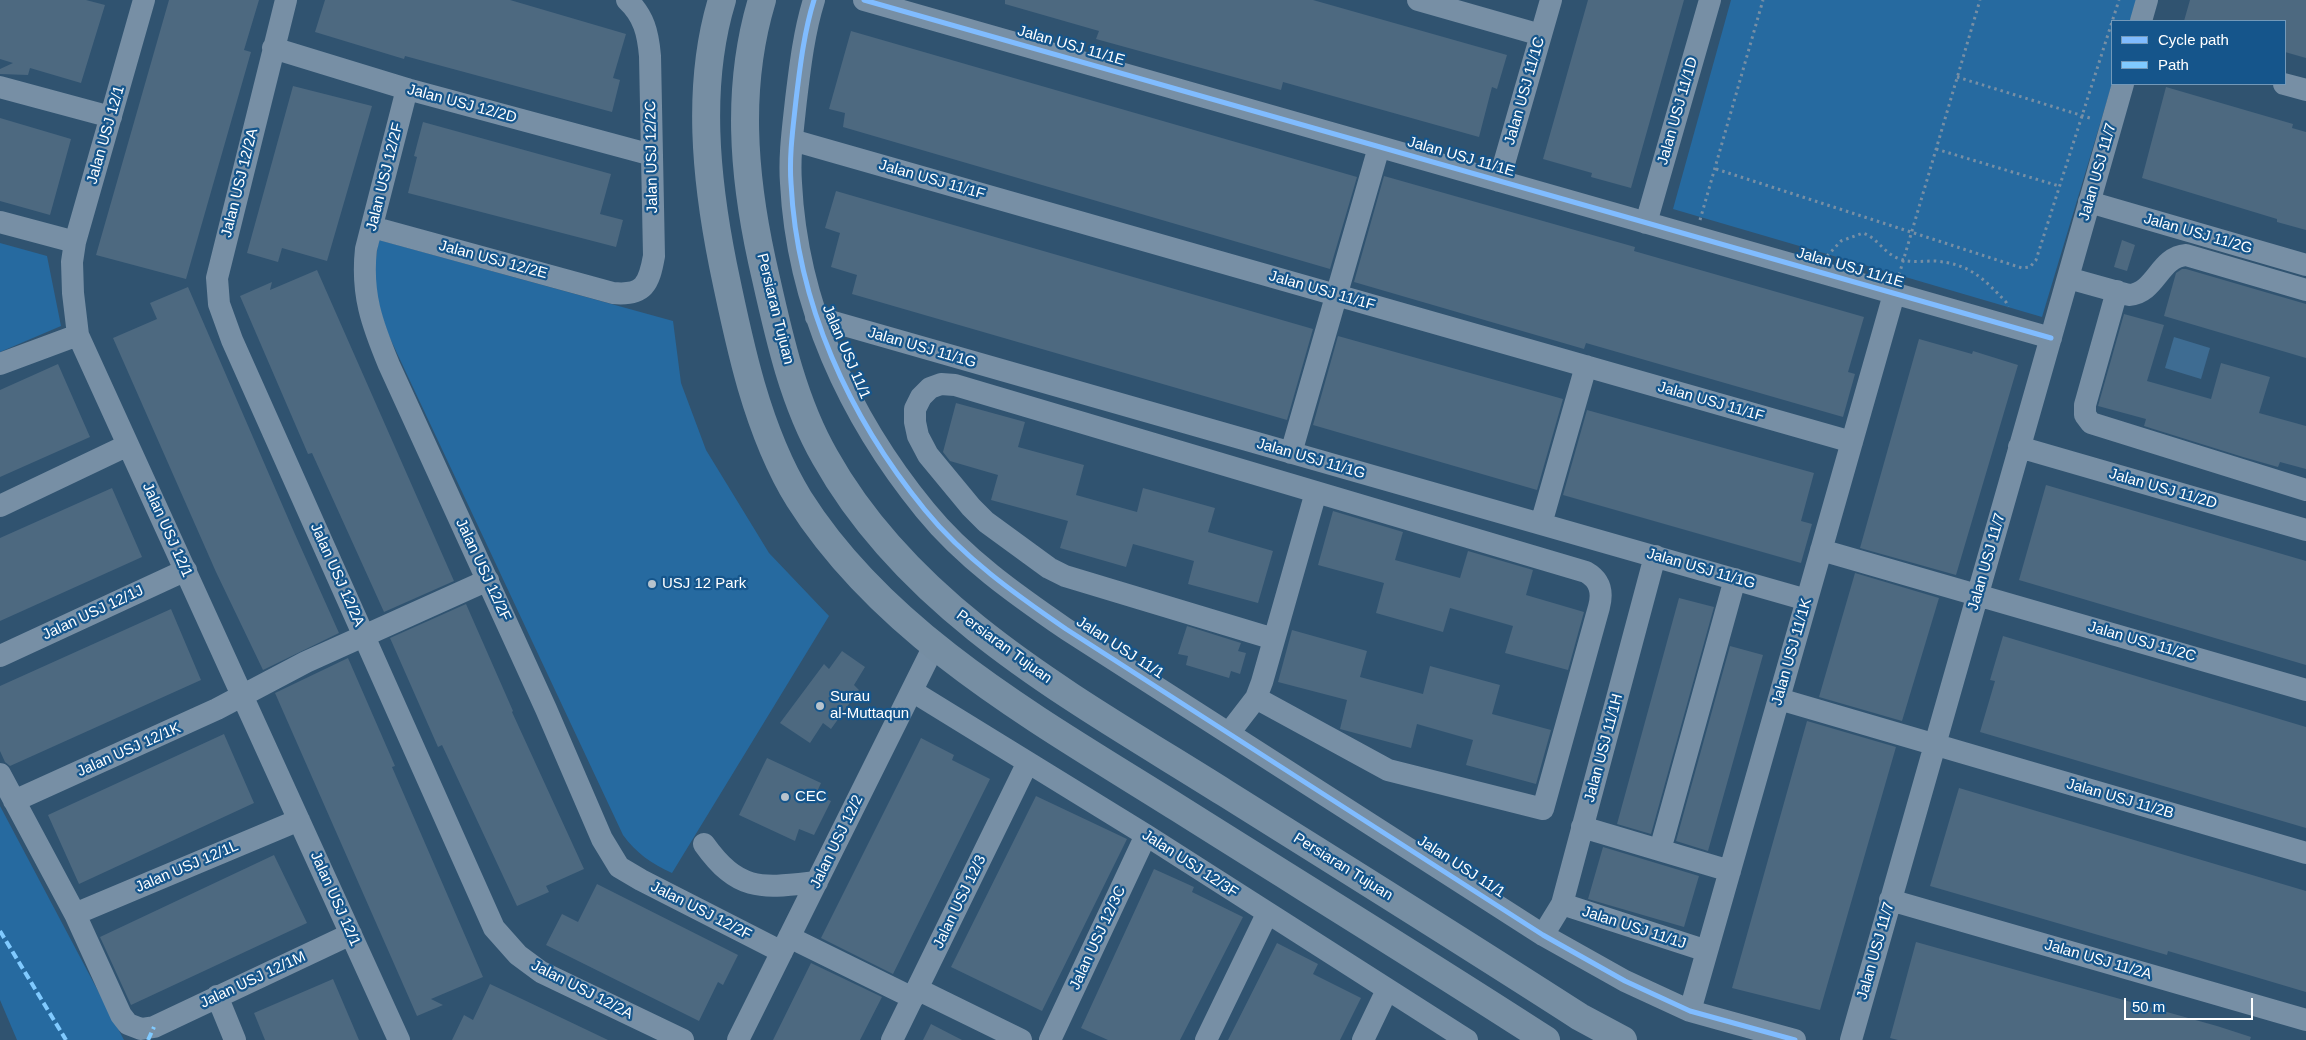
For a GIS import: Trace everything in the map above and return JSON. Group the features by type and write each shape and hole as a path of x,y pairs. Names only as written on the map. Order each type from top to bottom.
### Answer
{"main road":[{"path":"722,0 709,62 707,136 715,224 729,294 761,416 777,455 799,498 854,570 888,604 935,644 1010,702 1546,1040"},
{"name":"Persiaran Tujuan","path":"762,0 747,66 744,110 746,161 754,218 780,337 801,406 824,456 850,496 911,572 951,608 991,639 1074,698 1580,1017 1622,1040"},
{"path":"715,224 721,214 731,210 738,210 754,218"}],"street":[{"name":"Jalan USJ 12/1","path":"144,0 75,242 72,262 73,293 78,335 400,1040"},
{"name":"Jalan USJ 12/2A","path":"286,0 221,260 216,290 232,340 494,928 518,955 541,972 683,1040"},
{"name":"Jalan USJ 12/2C","path":"613,293 629,294 641,290 652,268 654,256 648,40 638,11 627,0"},
{"name":"Jalan USJ 11/1","path":"814,0 800,65 792,140 791,182 795,225 804,280 816,318 851,399 873,439 926,510 968,554 1008,588 1058,624 1543,935 1625,981 1690,1011 1795,1040"},
{"name":"Jalan USJ 11/1E","path":"864,0 2051,338"},
{"path":"1418,0 1541,35"},
{"name":"Jalan USJ 11/1C","path":"1499,181 1551,0"},
{"name":"Jalan USJ 11/1D","path":"1646,223 1710,0"},
{"path":"2141,20 2147,0"},
{"name":"Jalan USJ 12/2D","path":"273,48 407,89 652,155"},
{"name":"Jalan USJ 11/7","path":"1851,1040 2123,85"},
{"path":"2286,85 2306,90"},
{"path":"0,87 111,117"},
{"name":"Jalan USJ 12/2F","path":"407,89 366,249 364,271 366,301 375,332 546,709 602,839 619,867 641,880 786,945 915,994 1021,1040"},
{"name":"Jalan USJ 11/1F","path":"792,140 1852,442"},
{"path":"1291,453 1379,147"},
{"name":"Jalan USJ 11/2G","path":"2089,202 2306,265"},
{"path":"0,222 75,242"},
{"name":"Jalan USJ 12/2E","path":"372,227 613,293"},
{"path":"2068,278 2129,295 2139,294 2148,287 2168,262 2177,256 2186,255 2306,290"},
{"path":"2117,291 2085,405 2085,415 2091,423 2306,490"},
{"name":"Jalan USJ 11/1K","path":"1690,1011 1894,294"},
{"name":"Jalan USJ 11/1G","path":"816,318 1807,600"},
{"path":"0,364 78,335"},
{"path":"1541,524 1586,366"},
{"path":"1256,698 1388,770 1543,810 1602,595 1595,577 1577,569 955,385 941,384 930,388 921,397 915,409 915,422 918,436 928,455 986,522 1049,568 1081,582 1274,639"},
{"path":"0,506 128,445"},
{"name":"Jalan USJ 11/2D","path":"2019,447 2306,530"},
{"path":"1229,733 1256,698 1316,492"},
{"name":"Jalan USJ 11/2C","path":"1821,550 2306,690"},
{"name":"Jalan USJ 11/1H","path":"1543,935 1562,904 1655,556"},
{"name":"Jalan USJ 12/1J","path":"0,656 186,570"},
{"path":"1660,850 1735,579"},
{"name":"Jalan USJ 12/1K","path":"14,802 243,696 306,662 488,580"},
{"name":"Jalan USJ 12/2","path":"738,1040 935,644"},
{"name":"Jalan USJ 12/3F","path":"912,691 1146,835 1466,1040"},
{"name":"Jalan USJ 11/2B","path":"1779,699 2306,853"},
{"name":"Jalan USJ 12/3","path":"892,1040 1028,764"},
{"path":"0,774 75,914"},
{"name":"Jalan USJ 12/1L","path":"75,914 299,820"},
{"path":"1582,827 1730,871"},
{"name":"Jalan USJ 12/3C","path":"1050,1040 1146,835"},
{"path":"704,844 718,863 738,880 760,886 817,882"},
{"name":"Jalan USJ 11/2A","path":"1890,900 2306,1020"},
{"name":"Jalan USJ 11/1J","path":"1562,904 1707,951"},
{"name":"Jalan USJ 12/1M","path":"75,914 121,1015 128,1024 141,1028 154,1027 351,934"},
{"path":"1206,1040 1267,914"},
{"path":"1363,1040 1387,990"},
{"path":"217,996 235,1040"}],"path":[{"path":"1695,237 1716,170 1763,0"},
{"path":"1894,294 1980,0"},
{"path":"2112,20 2118,0"},
{"path":"1716,170 2022,268 2030,267 2036,260 2111,22"},
{"path":"1957,77 2082,114 2111,125"},
{"path":"1936,149 2059,186"},
{"path":"1812,270 1841,241 1863,233 1873,236 1885,251 1903,260 1946,263 1979,274 2006,302 2016,328"}],"shaded area":[{"path":"1731,0 2138,0 2131,20 2111,20 2112,85 2042,317 1673,209"},
{"name":"USJ 12 Park","path":"379,240 673,321 681,383 706,450 769,553 829,616 672,873 645,857 623,835 388,334 380,310 376,288 375,266"},
{"path":"0,243 47,256 61,326 0,352"},
{"path":"2174,337 2210,348 2201,379 2165,368"},
{"path":"0,806 124,1040 17,1040 0,1000"}],"building":[{"path":"0,0 86,0 105,5 81,83 30,68 28,75 0,74 0,69 13,63 0,59"},
{"path":"169,0 259,0 244,50 251,52 186,279 96,255"},
{"path":"325,0 510,0 626,34 613,78 620,80 612,112 405,56 404,59 315,32"},
{"path":"1005,0 1313,0 1507,55 1497,89 1492,87 1479,137 1283,82 1281,90 1096,39 1099,31 1005,4"},
{"path":"1588,0 1684,0 1631,188 1591,177 1592,173 1543,159"},
{"path":"2190,0 2306,0 2306,58 2286,52 2286,20 2184,20"},
{"path":"851,31 1357,177 1330,269 843,127 845,113 829,109"},
{"path":"293,86 372,106 327,261 282,248 278,262 247,253"},
{"path":"2166,87 2293,124 2292,128 2306,132 2306,230 2277,222 2277,219 2142,178"},
{"path":"0,118 71,139 50,215 0,201"},
{"path":"423,122 611,174 600,214 623,220 616,247 408,193 417,157 414,156"},
{"path":"1384,176 1635,247 1634,251 1864,317 1848,372 1855,374 1843,417 1586,343 1584,349 1354,282"},
{"path":"836,191 1313,329 1287,420 852,294 857,275 831,267 840,233 825,228"},
{"path":"2122,240 2135,245 2127,271 2114,267"},
{"path":"2182,269 2306,304 2306,358 2164,316 2176,273"},
{"path":"317,270 454,581 384,612 312,453 308,454 240,296 272,282 270,290"},
{"path":"188,287 339,633 263,670 216,572 113,338 157,319 150,303"},
{"path":"2124,314 2164,325 2147,381 2211,399 2221,363 2270,377 2259,413 2306,426 2306,469 2280,462 2278,467 2243,457 2144,426 2146,419 2098,406"},
{"path":"1338,336 1563,399 1537,490 1313,425"},
{"path":"1919,339 1972,354 1973,351 2018,365 1956,575 1860,548"},
{"path":"58,364 90,437 0,477 0,390"},
{"path":"956,403 1025,422 1018,447 1084,465 1076,495 1137,512 1143,488 1215,508 1208,532 1273,551 1258,603 1188,584 1194,561 1133,544 1126,567 1060,548 1068,521 991,500 998,475 950,461 943,452"},
{"path":"1587,410 1814,473 1801,521 1812,524 1801,563 1563,495"},
{"path":"2046,485 2306,561 2306,665 2019,580"},
{"path":"112,488 142,557 0,621 0,538"},
{"path":"1333,511 1403,532 1395,560 1460,578 1468,551 1533,570 1526,595 1584,612 1568,670 1505,653 1513,626 1450,608 1443,632 1376,613 1384,583 1318,565"},
{"path":"1855,573 1939,598 1902,721 1819,697"},
{"path":"1679,598 1714,607 1651,834 1617,824"},
{"path":"466,604 512,712 584,869 546,886 549,892 517,906 442,745 438,747 390,638"},
{"path":"171,609 201,680 10,766 5,762 0,751 0,686"},
{"path":"1187,626 1241,643 1238,651 1246,653 1240,674 1231,671 1229,678 1186,665 1188,656 1178,654"},
{"path":"1292,630 1367,651 1360,677 1423,694 1430,666 1500,685 1492,714 1551,730 1536,784 1466,765 1473,740 1417,724 1411,748 1340,729 1347,700 1278,682"},
{"path":"2003,636 2306,727 2306,828 1980,732 1995,681 1990,680"},
{"path":"1730,646 1763,655 1708,851 1676,841"},
{"name":"Surau al-Muttaqun","path":"842,651 865,667 854,685 859,690 831,729 823,723 810,743 780,723 824,664 829,669"},
{"path":"348,658 395,766 392,767 483,977 431,999 443,1005 417,1016 275,693"},
{"path":"1807,721 1896,747 1820,1010 1732,988"},
{"path":"224,734 254,803 79,884 48,815"},
{"path":"921,738 954,755 952,760 990,779 893,974 821,938"},
{"name":"CEC","path":"767,758 821,783 816,794 831,801 814,835 799,829 795,841 739,815"},
{"path":"1959,788 2306,891 2306,992 2168,951 2167,955 1930,886"},
{"path":"1036,796 1127,839 1042,1011 951,967"},
{"path":"1603,847 1699,876 1684,927 1588,899"},
{"path":"274,855 307,923 131,1005 100,937"},
{"path":"1154,869 1194,887 1192,892 1243,917 1180,1040 1108,1040 1081,1028"},
{"path":"597,884 738,955 723,985 718,982 699,1021 546,945 562,914 578,922"},
{"path":"1916,942 2251,1037 2250,1040 1898,1040 1890,1038"},
{"path":"1277,943 1318,964 1313,974 1361,998 1340,1040 1228,1040"},
{"path":"811,963 882,997 860,1040 773,1040"},
{"path":"333,979 359,1040 265,1040 254,1013"},
{"path":"490,984 608,1040 452,1040 464,1015 473,1020"},
{"path":"931,1024 962,1040 923,1040"}],"marked path":[{"path":"0,931 66,1040"},
{"path":"148,1040 154,1027"}],"cycle path":[{"path":"814,0 801,62 791,163 795,228 804,272 816,315 832,357 851,398 873,437 898,474 925,510 956,544 991,574 1066,629 1543,935 1625,981 1690,1011 1795,1040"},
{"path":"864,0 2051,338"}],"place":[{"name":"USJ 12 Park","path":"652,584"},
{"name":"Surau al-Muttaqun","path":"820,706"},
{"name":"CEC","path":"785,797"}]}
